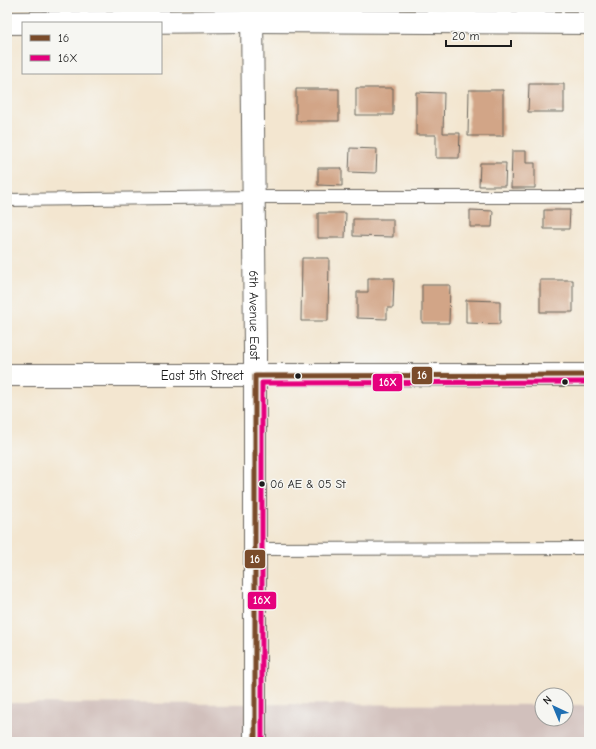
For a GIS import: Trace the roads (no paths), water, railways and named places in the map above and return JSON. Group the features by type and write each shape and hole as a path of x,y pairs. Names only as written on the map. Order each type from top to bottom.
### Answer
{"street":[{"path":"34,22 252,14 589,23"},
{"name":"6th Avenue East","path":"252,14 255,376 255,742"},
{"path":"7,23 22,22"},
{"name":"East 5th Street","path":"7,375 589,375"}],"lane":[{"path":"7,200 254,197 589,197"},
{"path":"255,549 589,548"}],"place":[{"name":"06 AE & 05 St","path":"262,484"}]}
